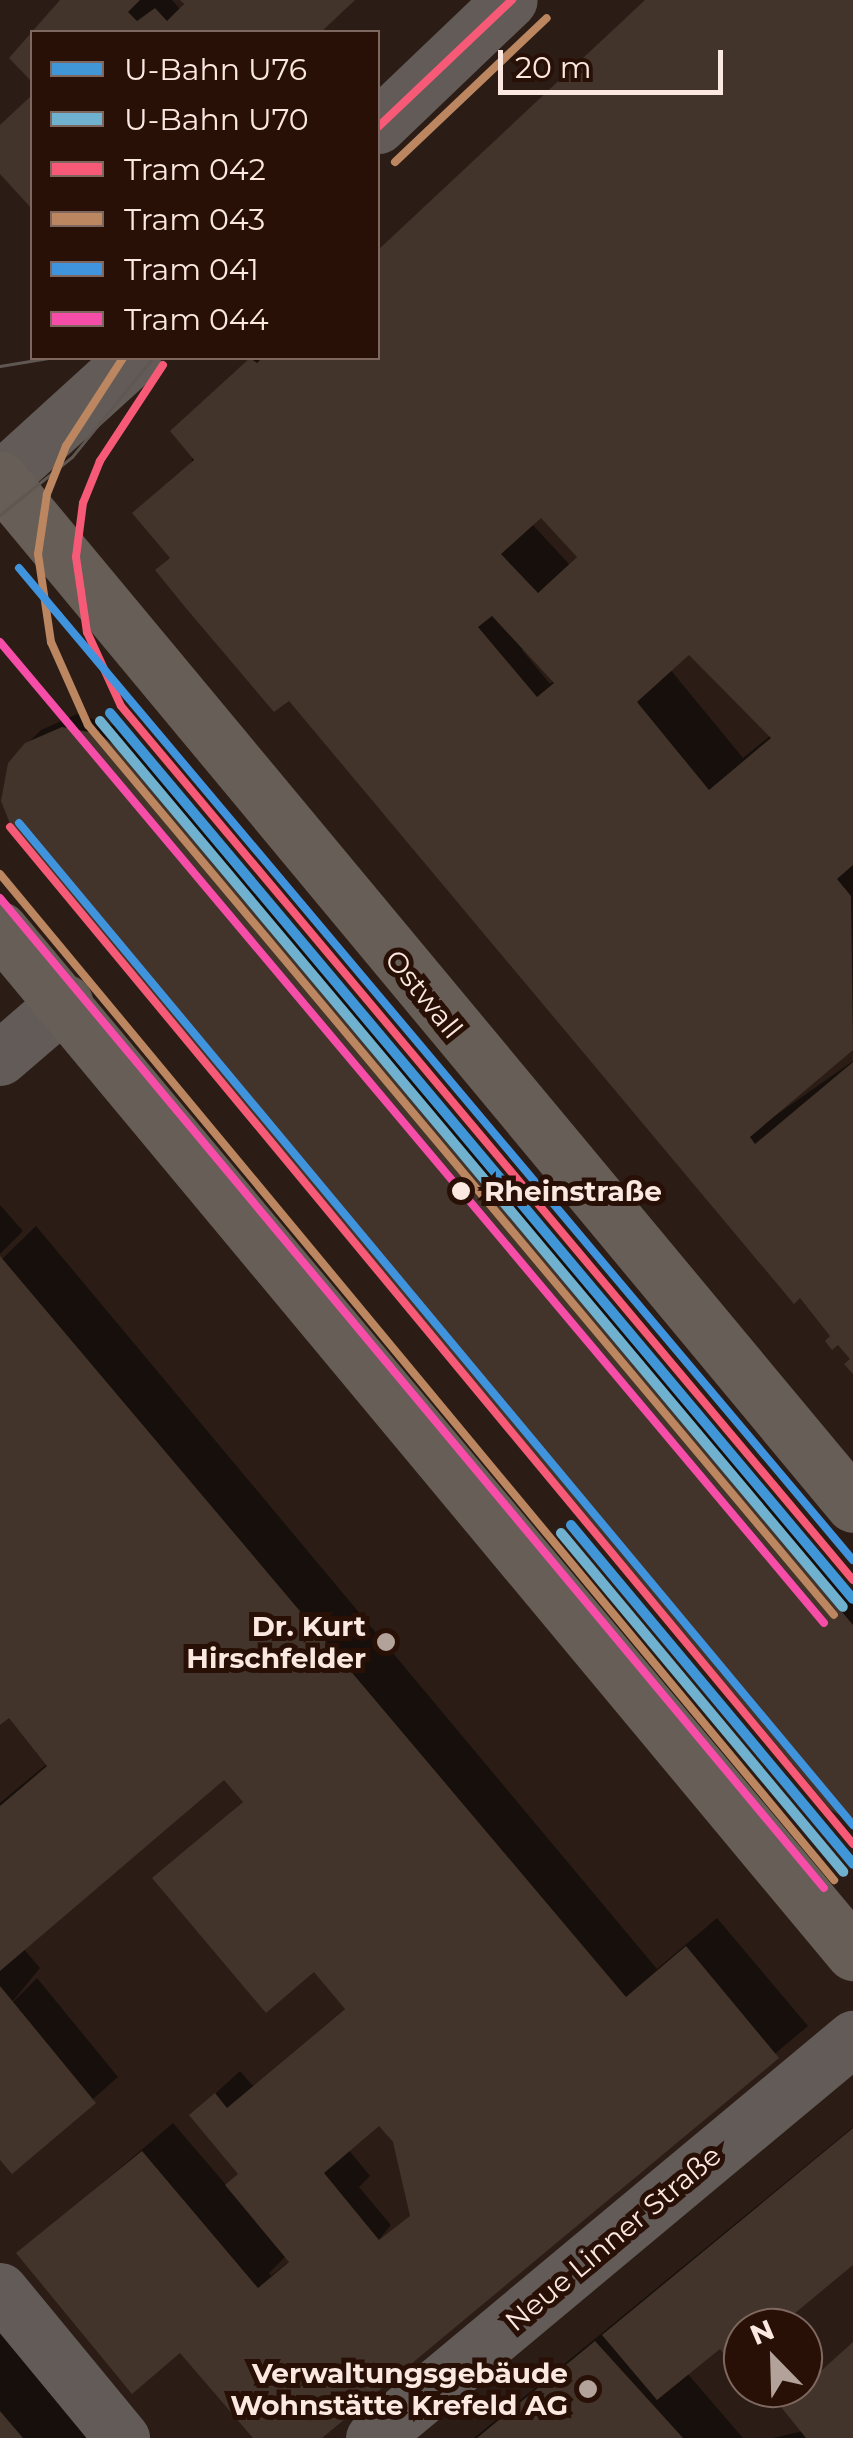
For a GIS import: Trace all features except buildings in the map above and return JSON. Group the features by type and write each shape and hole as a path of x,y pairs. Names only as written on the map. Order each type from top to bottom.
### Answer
{"street":[{"path":"380,124 510,0"},
{"path":"0,479 131,360"},
{"name":"Ostwall","path":"0,479 853,1505"},
{"path":"0,929 65,1002 853,1953"},
{"path":"0,1058 65,1002"},
{"name":"Neue Linner Straße","path":"373,2438 853,2038"},
{"path":"0,2290 122,2438"}],"tram line":[{"name":"042","path":"380,125 512,0"},
{"name":"043","path":"395,162 547,18"},
{"path":"0,366 37,360"},
{"name":"043","path":"122,360 66,446 47,494 38,554 51,642 88,725 834,1615"},
{"path":"0,515 72,457 151,360"},
{"name":"042","path":"163,365 100,461 83,503 76,557 87,632 121,706 853,1580"},
{"name":"041","path":"19,568 853,1560"},
{"name":"044","path":"0,642 824,1623"},
{"name":"041","path":"19,823 853,1825"},
{"name":"042","path":"10,827 853,1844"},
{"name":"043","path":"0,874 834,1880"},
{"name":"044","path":"0,898 824,1888"}],"metro line":[{"name":"U76","path":"110,713 853,1599"},
{"name":"U70","path":"100,721 843,1607"},
{"name":"U76","path":"571,1525 853,1864"},
{"name":"U70","path":"561,1533 843,1872"}],"place":[{"name":"Rheinstraße","path":"461,1191"},
{"name":"Dr. Kurt Hirschfelder","path":"386,1642"},
{"name":"Verwaltungsgebäude Wohnstätte Krefeld AG","path":"588,2389"}]}
